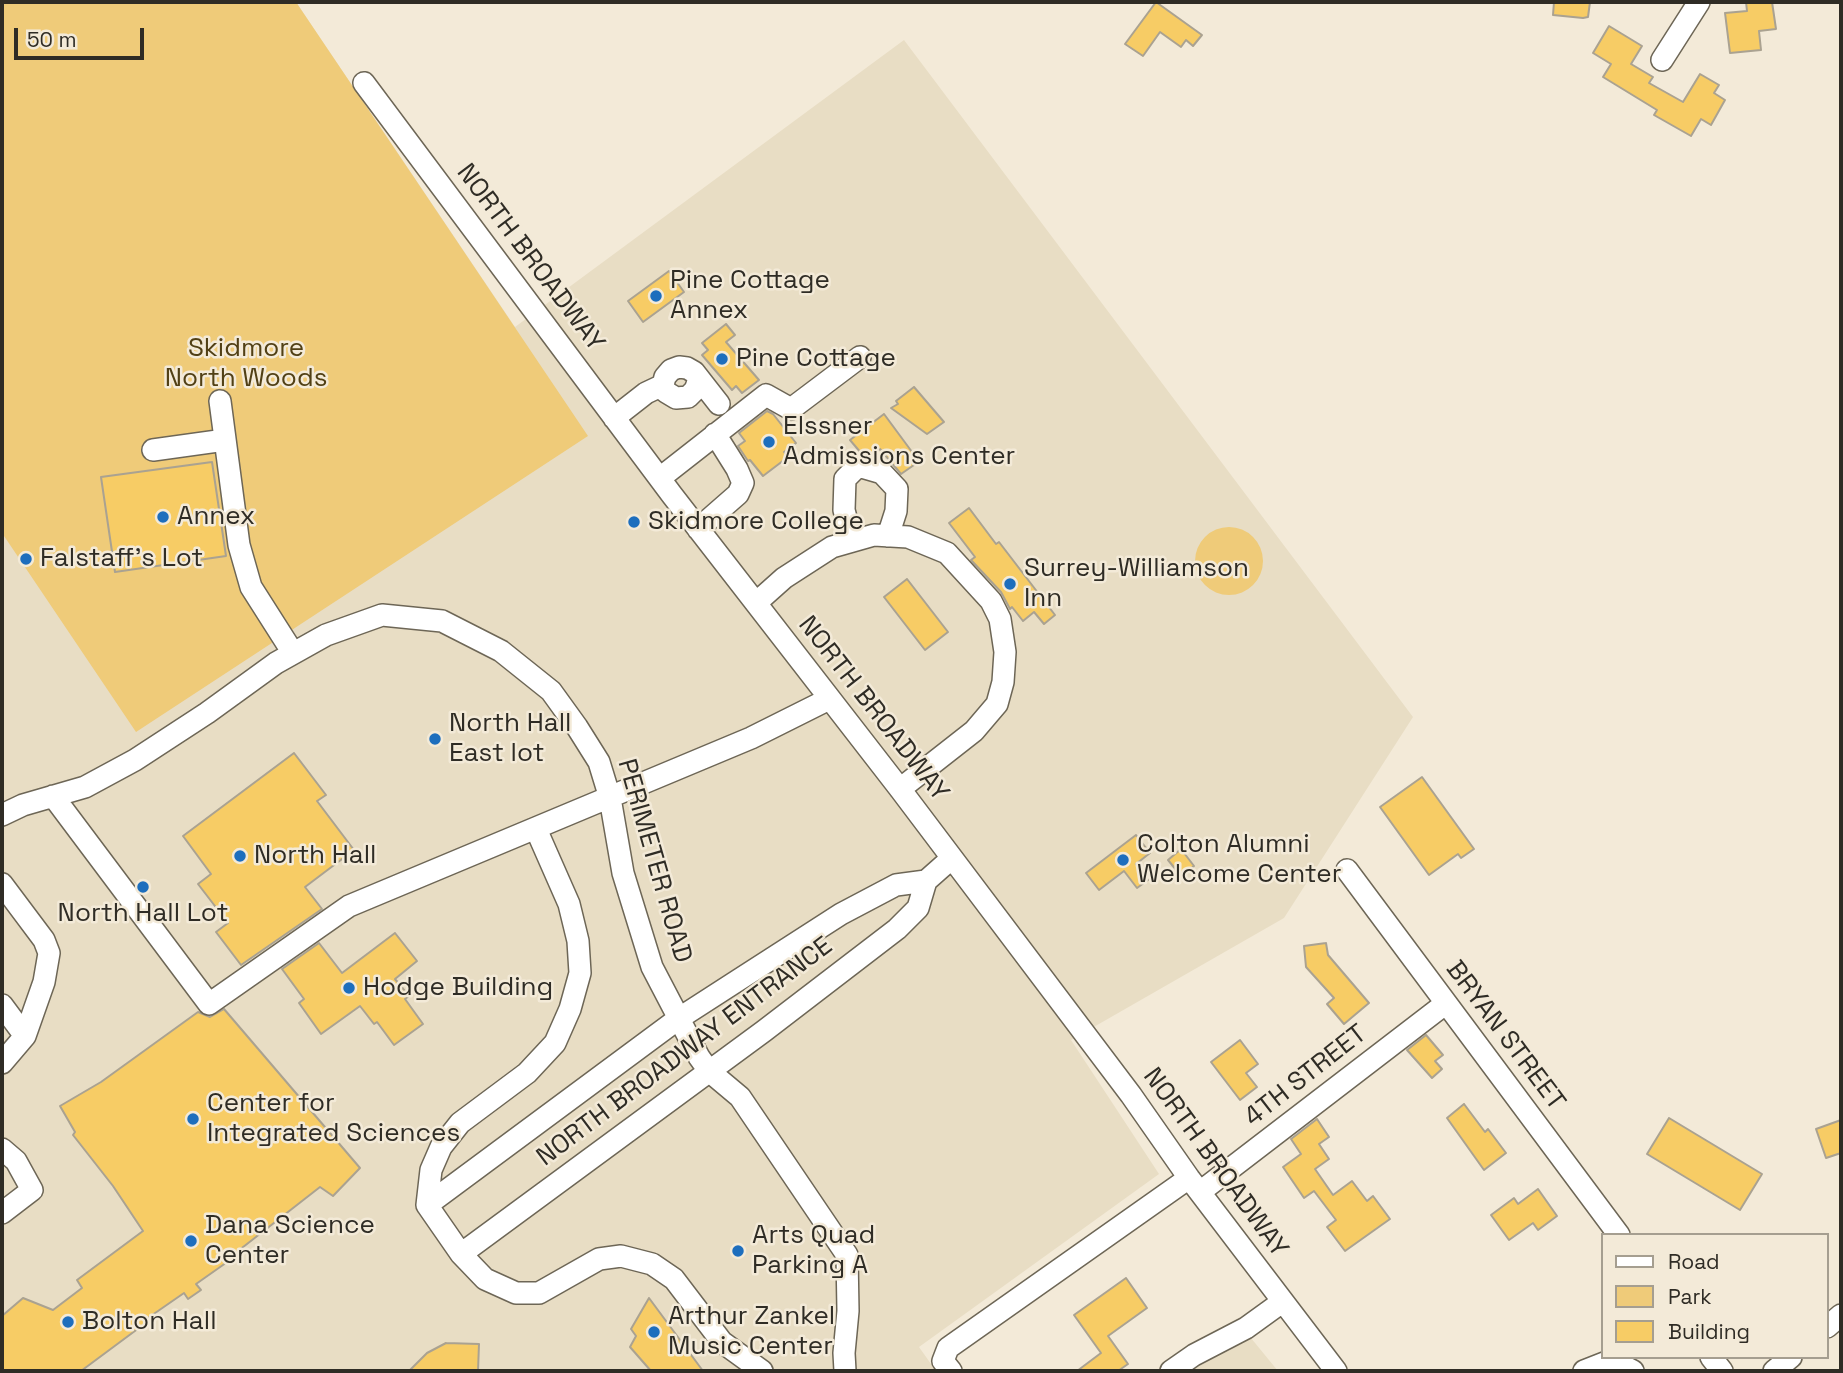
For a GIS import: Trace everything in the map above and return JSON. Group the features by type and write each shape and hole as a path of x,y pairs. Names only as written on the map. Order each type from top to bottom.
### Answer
{"street":[{"path":"1662,60 1699,2"},
{"name":"NORTH BROADWAY","path":"364,83 614,418 900,789 1336,1371"},
{"path":"660,478 766,395 791,409 860,357"},
{"path":"614,418 663,385 671,370 679,366 687,368 699,379 719,404"},
{"path":"219,401 239,545 251,587 293,653"},
{"path":"698,528 738,494 743,482 715,434"},
{"path":"153,450 225,440"},
{"path":"852,541 844,510 845,478 858,466 882,473 897,489 896,512 888,536"},
{"path":"756,603 784,578 832,547 874,535 908,537 947,553 991,601 1000,619 1005,652 1003,682 997,704 974,731 900,789"},
{"name":"PERIMETER ROAD","path":"2,815 23,805 85,787 135,761 293,653 326,635 382,615 442,621 501,651 551,691 599,762 610,798 623,873 640,932 652,967 678,1019 709,1071 740,1097 847,1255 845,1371"},
{"path":"53,796 209,1004 349,906 751,738 830,699"},
{"path":"536,829 569,904 578,941 580,973 570,1009 555,1043 527,1073 460,1123 441,1147 431,1170 427,1205 461,1254 485,1279 516,1293 539,1293 599,1259 621,1256 652,1264 674,1279 722,1342 762,1371"},
{"name":"NORTH BROADWAY ENTRANCE","path":"461,1254 764,1031 897,929 918,908 926,881 952,858"},
{"name":"BRYAN STREET","path":"1347,870 1617,1233"},
{"name":"NORTH BROADWAY ENTRANCE","path":"427,1205 678,1019 841,914 896,885 926,881"},
{"path":"2,884 44,940 49,953 44,982 25,1035 2,1063"},
{"name":"4TH STREET","path":"951,1371 943,1361 948,1348 1195,1185 1445,1004"},
{"path":"2,1005 25,1035"},
{"path":"2,1149 16,1161 32,1190 2,1213"},
{"path":"1171,1371 1194,1355 1246,1328 1282,1302"},
{"path":"1774,1371 1789,1359"},
{"path":"1584,1371 1612,1360 1633,1371"}],"shaded area":[{"name":"Skidmore College","path":"2,2 296,2 515,327 904,40 1413,717 1284,918 1071,1040 1159,1174 919,1347 936,1371 2,1371"},
{"path":"1237,1321 1278,1371 1160,1371 1193,1347"}],"green space":[{"name":"Skidmore North Woods","path":"2,2 296,2 588,436 136,732 2,533"},
{"path":"1229,527 1242,530 1253,537 1260,548 1263,561 1260,574 1253,585 1242,592 1229,595 1216,592 1205,585 1198,574 1195,561 1198,548 1205,537 1216,530"}],"building":[{"path":"1156,2 1202,35 1193,46 1186,40 1181,47 1160,32 1143,56 1125,44"},
{"path":"1554,2 1590,2 1588,17 1553,15"},
{"path":"1746,2 1772,2 1776,29 1759,31 1761,50 1730,53 1725,13 1747,11"},
{"path":"1609,26 1642,46 1631,64 1653,77 1649,83 1683,102 1700,74 1719,85 1714,93 1725,100 1711,125 1701,119 1691,136 1654,115 1657,110 1603,77 1611,64 1593,53"},
{"name":"Pine Cottage Annex","path":"669,271 684,292 643,322 628,301"},
{"name":"Pine Cottage","path":"726,324 735,335 726,342 759,380 742,393 736,386 732,390 702,355 708,350 702,343"},
{"path":"914,387 944,422 927,434 891,408"},
{"name":"Elssner Admissions Center","path":"767,411 773,414 796,443 784,452 788,457 763,476 738,446 745,441 739,433"},
{"path":"884,414 915,456 910,460 914,465 901,474 880,449 870,456 861,453 850,440"},
{"name":"Annex","path":"212,462 226,556 115,572 101,477"},
{"name":"Surrey-Williamson Inn","path":"969,508 1055,615 1044,624 1034,612 1023,621 1012,607 1010,609 1001,592 971,560 975,557 949,523"},
{"path":"907,579 948,632 925,650 884,597"},
{"name":"North Hall","path":"294,753 326,795 317,801 354,850 305,887 322,909 241,965 216,932 228,923 198,884 211,874 183,836"},
{"path":"1422,777 1474,849 1461,858 1458,854 1429,875 1380,807"},
{"name":"Colton Alumni Welcome Center","path":"1136,835 1150,853 1136,864 1148,880 1137,888 1124,871 1099,890 1086,873"},
{"path":"1181,849 1194,866 1181,876 1168,860"},
{"name":"Hodge Building","path":"395,933 417,961 395,979 409,996 405,999 423,1024 394,1045 377,1022 374,1024 360,1006 321,1034 299,1003 304,999 282,969 319,943 342,973"},
{"path":"1326,943 1328,955 1369,1003 1344,1024 1327,1004 1334,998 1306,967 1304,946"},
{"path":"224,1009 360,1168 333,1196 320,1187 238,1251 240,1253 196,1284 201,1290 188,1299 184,1293 81,1371 2,1371 2,1316 23,1298 53,1310 82,1288 77,1280 143,1231 113,1186 73,1135 75,1132 60,1106 101,1082 198,1012 210,1017"},
{"path":"1426,1035 1443,1055 1435,1061 1442,1069 1432,1078 1407,1050"},
{"path":"1240,1040 1258,1064 1246,1073 1257,1087 1240,1100 1211,1062"},
{"path":"1464,1104 1485,1132 1488,1129 1506,1153 1484,1170 1447,1118"},
{"path":"1669,1118 1762,1174 1740,1210 1647,1154"},
{"path":"1317,1119 1329,1137 1319,1144 1329,1159 1315,1169 1333,1195 1352,1181 1367,1201 1373,1196 1390,1219 1345,1251 1327,1227 1336,1220 1314,1191 1304,1198 1283,1167 1301,1154 1291,1139"},
{"path":"1841,1120 1841,1153 1826,1158 1816,1129"},
{"path":"1538,1189 1557,1216 1538,1230 1533,1223 1509,1240 1491,1215 1514,1198 1518,1204"},
{"path":"1126,1278 1147,1308 1108,1336 1128,1364 1118,1371 1077,1371 1101,1353 1074,1315"},
{"name":"Arthur Zankel Music Center","path":"649,1298 703,1371 651,1371 630,1347 636,1336 631,1329"},
{"path":"446,1343 479,1344 478,1371 409,1371 427,1353"}],"place":[{"name":"Pine Cottage Annex","path":"656,296"},
{"name":"Pine Cottage","path":"722,359"},
{"name":"Elssner Admissions Center","path":"769,442"},
{"name":"Annex","path":"163,517"},
{"name":"Skidmore College","path":"634,522"},
{"name":"Falstaff's Lot","path":"26,559"},
{"name":"Surrey-Williamson Inn","path":"1010,584"},
{"name":"North Hall East lot","path":"435,739"},
{"name":"North Hall","path":"240,856"},
{"name":"Colton Alumni Welcome Center","path":"1123,860"},
{"name":"North Hall Lot","path":"143,887"},
{"name":"Hodge Building","path":"349,988"},
{"name":"Center for Integrated Sciences","path":"193,1119"},
{"name":"Dana Science Center","path":"191,1241"},
{"name":"Arts Quad Parking A","path":"738,1251"},
{"name":"Bolton Hall","path":"68,1322"},
{"name":"Arthur Zankel Music Center","path":"654,1332"}]}
